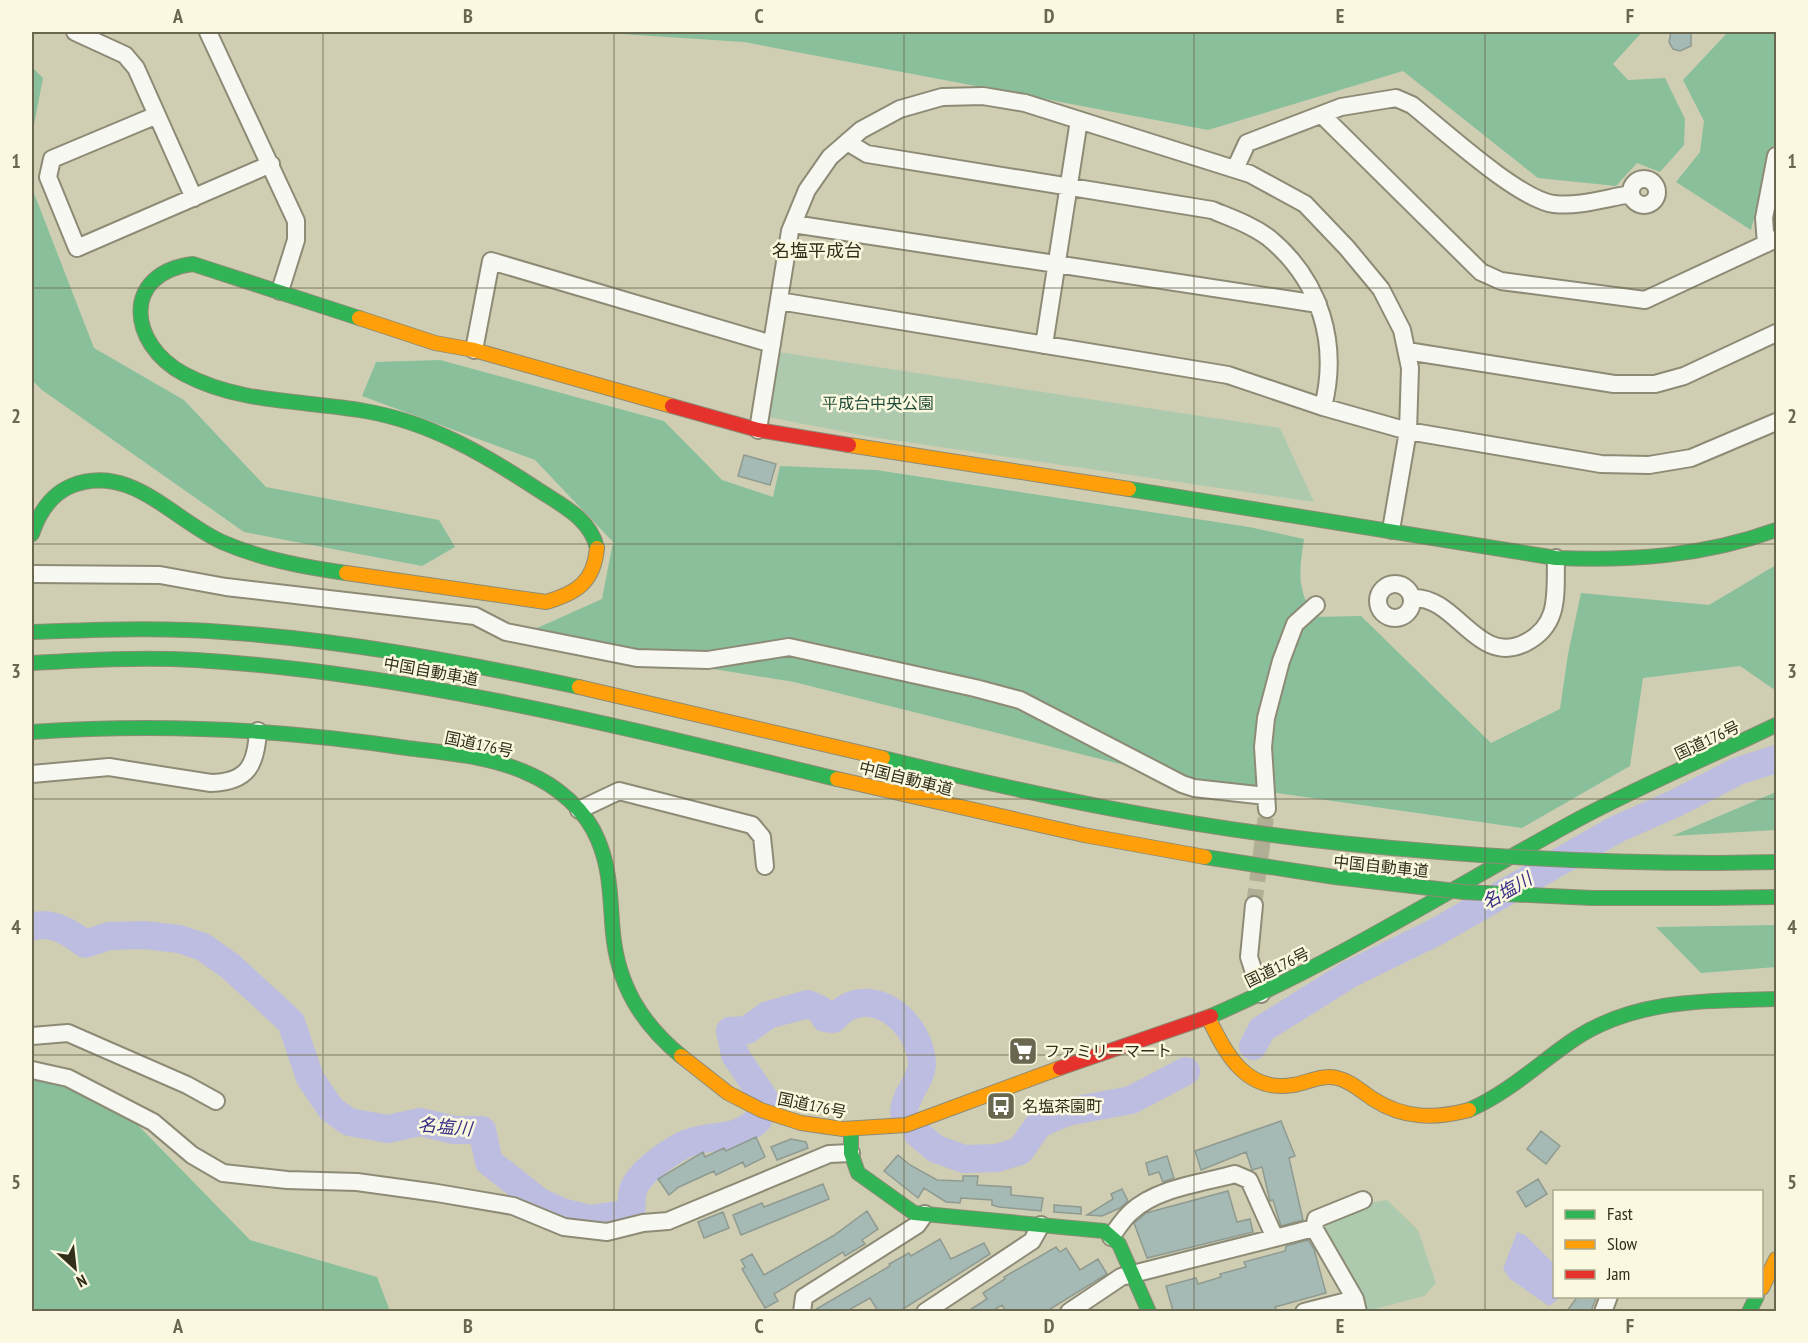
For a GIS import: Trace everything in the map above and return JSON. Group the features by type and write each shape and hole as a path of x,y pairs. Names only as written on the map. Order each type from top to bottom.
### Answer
{"main road":[{"path":"32,534 36,515 53,497 86,481 108,479 135,489 202,534 253,555 304,568 546,603 584,588 593,574 597,555 594,536 583,518 478,451 445,434 390,416 229,392 193,379 164,360 146,344 140,322 142,299 152,280 171,267 194,264 435,343 474,350 758,430 1556,558 1641,560 1695,554 1748,542 1776,530"},
{"name":"中国自動車道","path":"32,632 128,628 229,632 376,647 560,681 996,784 1225,830 1475,857 1597,863 1776,862"},
{"name":"中国自動車道","path":"32,663 128,659 239,663 373,677 486,698 600,723 993,817 1118,844 1228,864 1464,892 1592,898 1776,897"},
{"name":"国道176号","path":"32,732 100,725 258,731 372,742 469,756 520,770 538,778 554,788 579,810 605,853 610,873 616,958 626,989 645,1022 669,1047 743,1102 795,1120 851,1130 906,1125 1141,1038 1208,1017 1261,994 1388,928 1576,820 1776,725"},
{"path":"1208,1017 1228,1059 1238,1070 1253,1079 1287,1086 1313,1080 1345,1080 1389,1108 1425,1116 1447,1116 1481,1106 1576,1038 1605,1022 1641,1008 1665,1003 1776,999"},
{"path":"851,1130 851,1154 858,1173 914,1212 1104,1231 1119,1244 1149,1311"},
{"path":"1763,1284 1776,1259"}],"street":[{"path":"75,32 125,56 136,68 194,198"},
{"path":"208,32 296,221 296,240 280,291"},
{"path":"758,430 778,301 793,224 807,190 830,157 847,142 861,130 900,109 942,97 983,96 1024,103 1250,174 1305,204 1347,248 1381,289 1402,330 1410,368 1408,431 1391,530"},
{"path":"1235,169 1247,143 1341,107 1396,98 1412,105 1525,195 1553,204 1577,203 1631,194"},
{"path":"157,115 52,159 48,177 77,248 271,164"},
{"path":"1322,115 1482,272 1501,281 1645,300 1771,242 1764,218 1776,156"},
{"path":"1044,345 1079,120"},
{"path":"847,142 867,154 1212,210 1242,222 1268,238 1287,256 1304,277 1318,304 1330,354 1330,380 1323,407"},
{"path":"793,224 1056,266 1318,304"},
{"path":"474,350 491,261 772,344"},
{"path":"778,301 1228,375 1323,407 1408,431 1601,464 1649,465 1691,458 1776,422"},
{"path":"1407,351 1614,384 1655,384 1684,376 1776,333"},
{"path":"1412,598 1422,597 1436,604 1486,644 1500,648 1521,645 1538,636 1553,616 1556,558"},
{"path":"32,574 160,575 226,587 475,616 506,632 637,658 708,660 789,646 1020,700 1182,784 1267,802 1263,747 1269,706 1281,661 1295,624 1316,605"},
{"path":"32,774 109,767 211,783 227,783 240,778 249,768 257,751 258,731"},
{"path":"579,810 619,791 752,825 762,837 765,866"},
{"path":"1254,905 1249,957 1261,994"},
{"path":"32,1036 68,1033 188,1085 216,1101"},
{"path":"32,1070 68,1078 153,1122 192,1155 223,1173 287,1180 357,1182 437,1193 513,1206 564,1227 607,1232 643,1223 668,1221 829,1154 851,1154"},
{"path":"1111,1238 1131,1211 1158,1196 1235,1174 1249,1180 1275,1238"},
{"path":"1304,1311 1356,1305 1314,1228 1316,1219 1363,1200"},
{"path":"802,1311 804,1297 917,1225 925,1214"},
{"path":"925,1311 1032,1241 1041,1225"},
{"path":"1069,1311 1121,1277 1314,1228"}],"green space":[{"path":"590,32 1642,32 1613,64 1628,80 1665,78 1685,119 1684,145 1660,172 1637,163 1616,186 1538,178 1403,71 1208,130 744,42"},
{"path":"1728,32 1776,32 1776,142 1772,148 1751,230 1676,182 1700,152 1704,121 1683,80"},
{"path":"32,67 43,78 32,135"},
{"path":"32,188 94,348 184,400 266,487 439,520 455,547 422,566 244,532 42,390 32,380"},
{"name":"平成台中央公園","path":"778,352 1280,428 1314,502 865,436 768,417"},
{"path":"440,360 664,421 722,480 773,497 780,466 876,470 1249,527 1304,539 1301,579 1304,596 1313,617 1361,616 1491,743 1560,709 1568,654 1581,593 1709,605 1776,565 1776,689 1740,666 1643,678 1630,766 1522,828 1180,779 794,682 517,637 602,599 613,542 535,460 362,396 376,362"},
{"path":"1776,792 1776,830 1672,836"},
{"path":"1776,925 1776,967 1701,973 1656,927"},
{"path":"32,1080 65,1084 130,1117 250,1240 377,1277 390,1311 32,1312"},
{"path":"1387,1200 1418,1230 1436,1283 1424,1296 1367,1311 1358,1287 1323,1228 1369,1203"}],"water":[{"path":"1517,1232 1525,1235 1553,1263 1553,1298 1560,1298 1549,1306 1510,1279 1503,1269"}],"building":[{"path":"1671,32 1691,32 1691,46 1680,51 1673,49 1669,42"},
{"path":"744,455 776,464 770,485 738,476"},
{"path":"1281,1121 1295,1156 1289,1158 1303,1220 1281,1226 1273,1200 1270,1201 1262,1167 1252,1170 1246,1152 1201,1170 1195,1151"},
{"path":"1541,1131 1560,1146 1546,1164 1527,1149"},
{"path":"756,1137 765,1157 745,1167 743,1162 716,1175 714,1171 679,1187 669,1195 658,1179 703,1152 705,1157 724,1148 726,1151"},
{"path":"791,1139 806,1142 808,1148 777,1160 771,1147"},
{"path":"898,1155 910,1165 937,1180 963,1181 963,1176 978,1176 977,1185 1011,1187 1011,1195 1043,1198 1041,1211 999,1207 992,1205 992,1200 961,1198 960,1203 946,1202 924,1188 918,1198 884,1171"},
{"path":"1167,1156 1174,1178 1163,1182 1159,1172 1149,1175 1146,1163"},
{"path":"1538,1179 1547,1194 1526,1207 1517,1192"},
{"path":"823,1184 829,1199 741,1235 733,1215 762,1203 764,1207"},
{"path":"1122,1189 1128,1201 1120,1208 1102,1216 1087,1215 1113,1199 1111,1194"},
{"path":"1228,1191 1237,1222 1250,1219 1253,1232 1147,1258 1134,1223 1146,1213"},
{"path":"1054,1205 1081,1207 1081,1214 1054,1212"},
{"path":"867,1211 878,1229 862,1240 865,1244 845,1256 843,1252 774,1294 778,1301 765,1308 742,1269 745,1267 741,1260 752,1254 764,1275 833,1236"},
{"path":"723,1212 729,1228 704,1238 698,1222"},
{"path":"940,1239 951,1259 984,1243 990,1254 900,1311 878,1311 870,1298 847,1311 813,1311 890,1266 889,1264 909,1253 911,1256"},
{"path":"1308,1240 1314,1249 1326,1293 1275,1307 1277,1311 1173,1311 1166,1286 1196,1278 1198,1284 1221,1277 1220,1274 1246,1267 1244,1262 1285,1251 1286,1246"},
{"path":"1056,1247 1060,1252 1066,1248 1080,1270 1098,1259 1107,1274 1047,1311 1006,1311 1002,1305 992,1311 968,1311 987,1299 983,1293 1005,1279 1004,1277"},
{"path":"1577,1298 1596,1298 1591,1311 1567,1311"}],"waterway":[{"name":"名塩川","path":"1253,1046 1262,1029 1350,974 1434,933 1617,829 1676,803 1738,771 1776,759"},
{"name":"名塩川","path":"32,927 53,926 85,944 109,936 144,935 179,939 203,947 230,966 291,1022 310,1078 331,1109 349,1122 388,1129 420,1122 454,1130 482,1130 489,1162 540,1202 562,1212 590,1219 631,1213 632,1193 637,1183 650,1168 668,1154 694,1141 735,1134 758,1120"},
{"name":"名塩川","path":"764,1098 735,1055 730,1031 747,1030 768,1015 808,1004 821,1010 825,1018 833,1019 847,1007 862,1003 877,1004 891,1011 903,1021 913,1034 920,1049 921,1071 907,1099 904,1112"},
{"name":"名塩川","path":"918,1134 936,1149 964,1159 997,1158 1020,1151 1039,1124 1067,1112 1131,1100 1186,1071"}],"tunnel":[{"path":"1254,905 1267,809"}],"traffic: fast":[{"path":"359,318 193,264 170,270 153,281 144,295 140,311 143,328 152,345 165,361 184,374 227,391 273,400 365,411 389,416 434,431 497,464 565,507 588,528 597,548"},
{"path":"32,534 46,506 57,494 71,486 92,481 113,482 132,487 204,532 237,548 283,562 346,573"},
{"path":"1129,489 1556,558 1612,559 1667,555 1722,546 1776,530"},
{"path":"32,632 176,630 313,640 402,653 579,687"},
{"path":"32,663 175,659 277,667 358,677 519,705 599,722 837,779"},
{"path":"1211,1016 1350,948 1600,808 1776,725"},
{"path":"32,732 173,728 313,736 468,756 513,767 538,778 569,800 593,829 605,863 616,952 626,986 643,1016 681,1056"},
{"path":"883,758 996,785 1167,819 1340,843"},
{"path":"1340,843 1528,858 1716,863"},
{"path":"1205,857 1335,877"},
{"path":"1716,863 1776,862"},
{"path":"1335,877 1464,892 1592,898 1711,898"},
{"path":"1711,898 1776,897"},
{"path":"1469,1110 1498,1095 1576,1038 1599,1025 1623,1016 1647,1009 1698,1002 1776,999"},
{"path":"851,1130 851,1153 858,1173 914,1213 1104,1231 1119,1244 1149,1312"},
{"path":"1749,1312 1756,1298"}],"traffic: slow":[{"path":"359,318 435,343 474,350 672,406"},
{"path":"849,445 1129,489"},
{"path":"346,573 546,602 567,595 588,578 597,548"},
{"path":"579,687 883,758"},
{"path":"837,779 1084,835 1205,857"},
{"path":"1208,1017 1222,1044 1239,1068 1262,1083 1277,1086 1293,1085 1331,1077 1347,1082 1385,1106 1408,1114 1432,1116 1469,1110"},
{"path":"681,1056 728,1093 761,1110 801,1123 843,1129 906,1125 1060,1068"},
{"path":"1763,1286 1776,1259"}],"traffic: jam":[{"path":"672,406 758,430 849,445"},
{"path":"1060,1068 1211,1016"}],"place":[{"name":"ファミリーマート","path":"1023,1051"},
{"name":"名塩茶園町","path":"1001,1106"}],"district":[{"name":"名塩平成台","path":"817,251"}]}
